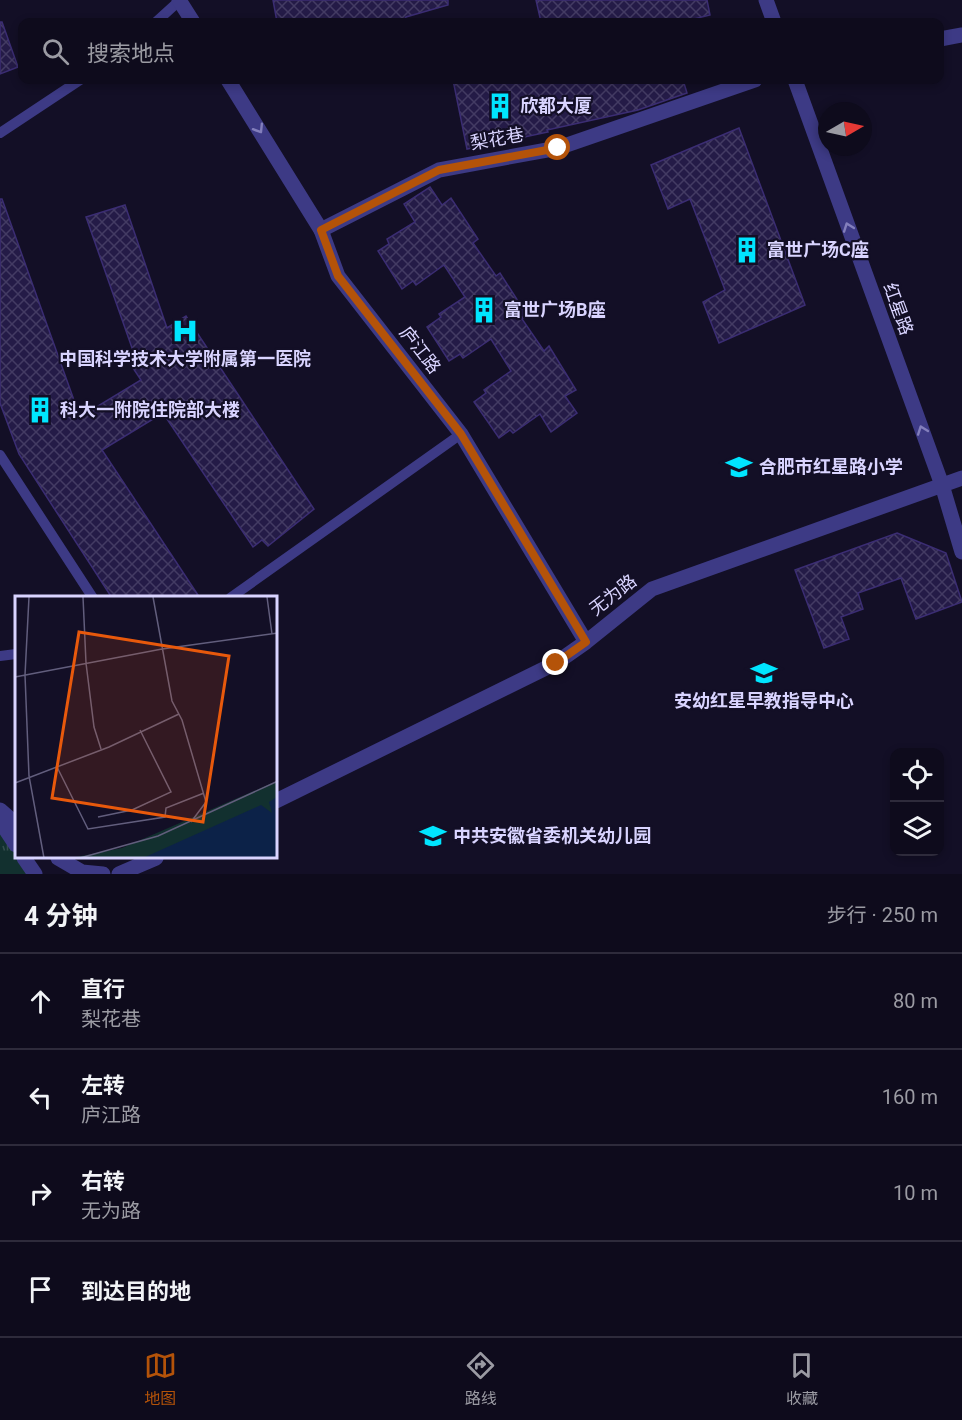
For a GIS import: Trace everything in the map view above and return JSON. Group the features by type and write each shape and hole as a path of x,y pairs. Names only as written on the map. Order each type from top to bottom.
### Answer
{"street":[{"path":"179,0 190,18"},
{"path":"766,0 773,18"},
{"path":"944,38 962,35"},
{"name":"庐江路","path":"230,84 321,230 338,276 461,434 586,642"},
{"name":"梨花巷","path":"321,230 439,170 558,148 743,84"},
{"name":"红星路","path":"796,84 942,485 962,552"},
{"name":"无为路","path":"278,800 556,663 652,589 962,478"},
{"path":"0,810 15,823"},
{"path":"0,820 15,844"},
{"path":"25,859 35,874"},
{"path":"60,859 82,872 103,874"},
{"path":"119,874 154,859"}],"lane":[{"path":"160,18 179,0"},
{"path":"0,133 74,84"},
{"path":"233,596 461,434"},
{"path":"0,455 92,596"},
{"path":"0,656 15,654"}],"green space":[{"path":"0,813 15,836 15,859 32,859 42,874 0,874"}],"building":[{"path":"273,0 448,0 448,5 405,18 276,18"},
{"path":"536,0 707,0 710,15 698,18 540,18"},
{"path":"0,22 2,22 18,67 0,74"},
{"path":"454,84 684,84 687,93 638,110 467,149"},
{"name":"富世广场C座","path":"739,128 805,305 719,343 703,302 725,290 690,199 668,209 651,165"},
{"name":"富世广场B座","path":"430,187 442,205 451,198 478,239 473,243 496,276 500,273 527,315 522,319 544,351 549,346 576,390 565,396 577,413 551,432 540,414 513,433 510,430 499,438 474,402 486,393 484,390 511,371 491,339 463,358 460,354 449,361 427,327 441,317 439,314 465,297 444,265 416,285 413,281 402,289 378,251 389,244 387,239 415,222 404,204"},
{"path":"0,199 2,199 80,417 141,380 127,359 136,353 132,348 86,217 125,205 167,328 186,316 314,509 268,546 262,540 253,547 163,413 102,450 199,596 111,596 19,454 0,403"},
{"path":"897,533 946,553 962,602 916,619 901,578 858,593 863,609 841,617 849,639 824,648 795,570"}],"place":[{"name":"欣都大厦","path":"500,106"},
{"name":"富世广场C座","path":"747,250"},
{"name":"富世广场B座","path":"484,310"},
{"name":"中国科学技术大学附属第一医院","path":"185,331"},
{"name":"科大一附院住院部大楼","path":"40,410"},
{"name":"合肥市红星路小学","path":"739,467"},
{"name":"安幼红星早教指导中心","path":"764,673"},
{"name":"中共安徽省委机关幼儿园","path":"433,836"}],"route":[{"path":"556,663 586,642 461,434 338,276 321,230 439,170 558,148"}]}
